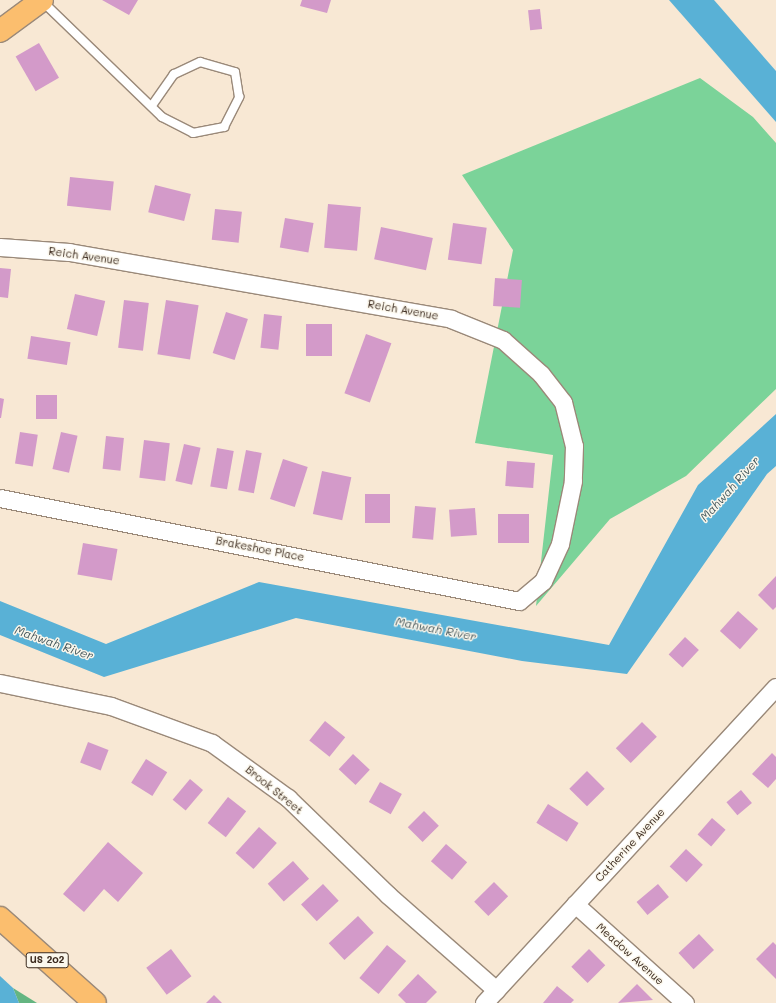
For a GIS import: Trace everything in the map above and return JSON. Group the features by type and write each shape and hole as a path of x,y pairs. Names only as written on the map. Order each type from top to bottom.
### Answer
{"main road":[{"path":"0,31 41,0"},
{"name":"US 202","path":"0,918 95,1003"}],"street":[{"name":"Reich Avenue","path":"0,247 69,252 451,319 503,340 541,374 563,402 574,446 574,481 560,544 543,581 519,601"},
{"name":"Brakeshoe Place","path":"0,498 519,601"},
{"name":"Brook Street","path":"0,683 111,706 212,743 288,798 388,895 496,990"},
{"name":"Catherine Avenue","path":"484,1003 776,687"},
{"name":"Meadow Avenue","path":"575,904 685,1003"}],"lane":[{"path":"41,0 152,105 162,117 193,133 224,127 239,97 235,72 200,62 174,74 152,105"}],"green space":[{"path":"700,78 753,117 776,143 776,389 686,476 610,519 536,606 553,455 475,443 513,250 462,175"},
{"path":"13,988 37,1003 19,1003"}],"water":[{"path":"669,0 714,0 776,71 776,122"},
{"name":"Mahwah River","path":"776,414 776,466 767,474 627,674 522,661 296,618 104,677 0,635 0,601 106,644 259,582 609,645 698,485"},
{"path":"0,976 13,988 19,1003 0,1003"}],"building":[{"path":"102,0 138,0 129,15"},
{"path":"302,0 331,0 327,13 300,6"},
{"path":"540,9 542,29 530,30 528,10"},
{"path":"39,43 59,78 36,91 16,56"},
{"path":"70,177 114,182 111,210 67,206"},
{"path":"155,185 191,194 184,221 148,212"},
{"path":"328,204 361,207 357,251 324,248"},
{"path":"215,209 242,212 239,243 212,240"},
{"path":"285,218 314,223 308,253 280,248"},
{"path":"453,223 487,228 482,264 448,260"},
{"path":"381,227 433,238 426,270 374,259"},
{"path":"0,268 11,269 8,298 0,297"},
{"path":"495,278 522,280 520,308 493,306"},
{"path":"75,294 105,301 97,336 67,329"},
{"path":"124,300 149,303 143,351 118,348"},
{"path":"166,300 199,305 190,359 157,354"},
{"path":"226,312 248,319 235,360 213,353"},
{"path":"264,314 282,316 278,350 260,348"},
{"path":"306,324 332,324 332,356 306,356"},
{"path":"366,334 391,343 370,402 344,393"},
{"path":"31,336 71,342 67,365 27,359"},
{"path":"36,395 57,395 57,419 36,419"},
{"path":"0,398 4,399 1,418 0,418"},
{"path":"20,432 38,435 33,466 15,464"},
{"path":"61,432 78,436 69,473 52,469"},
{"path":"106,436 124,438 120,471 103,469"},
{"path":"144,440 170,443 165,481 139,478"},
{"path":"184,444 201,448 192,485 175,481"},
{"path":"217,448 234,451 227,489 210,486"},
{"path":"246,450 262,453 254,493 238,490"},
{"path":"283,459 308,467 295,507 270,499"},
{"path":"507,461 535,463 533,488 505,486"},
{"path":"322,471 351,477 342,520 313,514"},
{"path":"365,494 390,494 390,523 365,523"},
{"path":"415,506 436,508 433,540 412,538"},
{"path":"475,508 477,535 451,537 449,510"},
{"path":"498,514 529,514 529,543 498,543"},
{"path":"83,543 117,549 112,581 77,575"},
{"path":"776,576 776,607 773,610 758,595"},
{"path":"738,611 758,629 740,649 720,631"},
{"path":"685,637 699,650 683,668 669,655"},
{"path":"325,721 345,737 329,757 309,740"},
{"path":"642,722 657,737 631,763 616,748"},
{"path":"88,742 109,750 101,770 80,763"},
{"path":"772,753 776,757 776,779 768,788 752,774"},
{"path":"353,754 370,770 355,785 339,769"},
{"path":"146,759 167,772 152,796 131,783"},
{"path":"587,771 605,789 587,806 569,789"},
{"path":"190,779 203,790 186,811 173,800"},
{"path":"380,782 402,794 391,814 369,802"},
{"path":"741,790 752,803 737,815 726,802"},
{"path":"228,797 246,811 226,837 208,823"},
{"path":"548,804 579,823 567,842 536,823"},
{"path":"424,811 439,826 423,842 408,827"},
{"path":"712,818 726,830 711,846 698,835"},
{"path":"259,827 277,843 253,869 236,853"},
{"path":"108,842 143,873 118,902 104,889 84,912 63,894"},
{"path":"446,844 467,862 452,880 431,861"},
{"path":"686,849 703,865 686,882 670,867"},
{"path":"293,861 309,879 284,902 268,884"},
{"path":"494,882 508,896 488,916 474,902"},
{"path":"323,884 339,901 317,921 301,904"},
{"path":"658,884 669,897 647,915 637,902"},
{"path":"358,916 374,933 344,960 329,943"},
{"path":"699,934 714,950 694,969 679,953"},
{"path":"773,942 776,945 776,979 756,959"},
{"path":"387,945 406,961 379,994 359,978"},
{"path":"171,949 191,976 167,995 146,968"},
{"path":"589,949 605,965 588,983 571,967"},
{"path":"418,974 437,992 426,1003 406,1003 398,995"},
{"path":"637,984 653,1000 618,1003"},
{"path":"557,986 574,1000 571,1003 543,1003"},
{"path":"214,995 222,1003 206,1003"}]}
